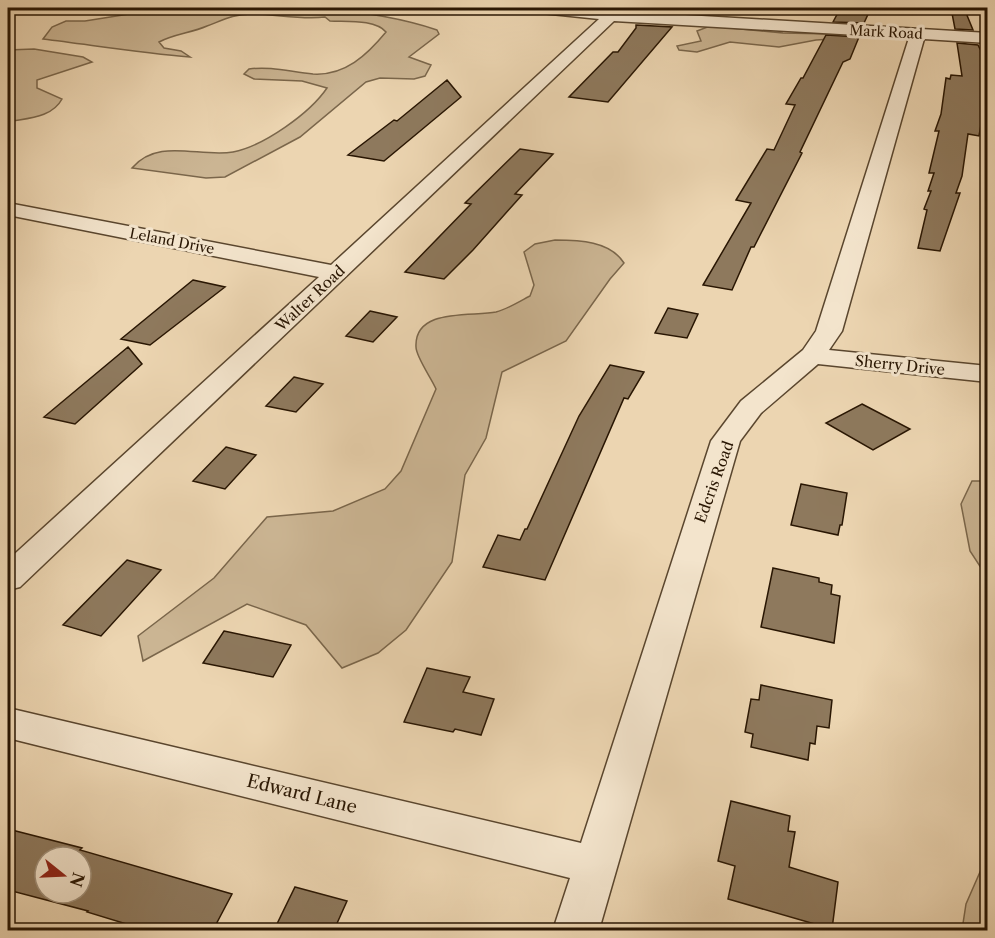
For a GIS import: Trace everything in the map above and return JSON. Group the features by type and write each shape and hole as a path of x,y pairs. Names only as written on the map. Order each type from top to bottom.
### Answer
{"street":[{"name":"Mark Road","path":"532,8 610,16 987,38"},
{"name":"Walter Road","path":"8,579 610,16"},
{"name":"Edcris Road","path":"576,930 710,487 726,441 752,407 812,356 829,331 918,33"},
{"name":"Leland Drive","path":"8,209 336,273"},
{"name":"Sherry Drive","path":"812,356 987,374"},
{"name":"Edward Lane","path":"8,723 596,866"}],"shaded area":[{"path":"269,7 337,10 404,21 437,30 439,34 409,57 431,65 425,76 414,79 380,78 366,82 300,137 225,177 206,178 132,168 142,159 154,153 167,151 233,152 272,136 310,108 327,88 302,81 254,79 244,74 249,69 273,69 313,74 335,72 363,56 386,32 368,23 330,21 325,17 245,14 159,42 164,48 181,51 190,57 43,39 52,27 66,21 85,21 167,8"},
{"path":"710,26 783,33 831,34 832,39 779,47 730,42 697,52 679,50 677,46 701,41 697,31"},
{"path":"34,49 83,57 92,62 37,80 37,88 62,99 58,105 46,114 8,122 8,50"},
{"path":"555,240 584,241 602,246 611,250 624,263 566,341 502,372 486,438 465,475 452,562 406,630 378,653 342,668 306,625 247,604 143,661 138,636 214,578 267,517 333,511 385,489 401,471 436,389 421,362 416,347 418,334 424,325 447,316 496,312 530,296 534,285 524,252 535,244"},
{"path":"972,481 987,481 987,577 970,551 961,504"},
{"path":"987,856 987,930 962,930 966,904"}],"building":[{"path":"637,8 685,8 682,12 637,10"},
{"path":"951,8 964,8 973,30 955,29"},
{"path":"840,9 870,10 864,23 833,22"},
{"path":"636,25 672,27 608,102 569,97 613,52 618,52"},
{"path":"826,35 859,37 850,59 843,62 800,152 802,153 754,247 751,247 732,290 703,285 751,203 736,200 767,149 774,150 795,105 786,104"},
{"path":"957,43 978,45 980,49 987,50 987,91 979,136 968,134 962,176 956,193 960,193 940,251 918,248 927,210 924,209 931,191 928,191 934,173 929,173 939,131 935,131 941,114 946,78 950,79 951,75 962,76"},
{"path":"447,80 461,97 384,161 348,155 394,120 397,121"},
{"path":"520,149 553,154 515,194 522,195 473,250 444,279 405,272 471,204 465,203"},
{"path":"193,280 225,287 150,345 121,339"},
{"path":"668,308 698,314 687,338 655,333"},
{"path":"370,311 397,317 373,342 346,336"},
{"path":"128,347 142,364 75,424 44,417"},
{"path":"610,365 644,372 628,399 624,398 545,580 483,567 498,535 520,540 527,529 579,416"},
{"path":"294,377 323,384 296,412 266,406"},
{"path":"862,404 910,429 873,450 826,423"},
{"path":"226,447 256,455 225,489 193,481"},
{"path":"801,484 847,493 842,525 840,525 838,535 791,525"},
{"path":"127,560 161,570 101,636 63,625"},
{"path":"773,568 819,578 819,582 832,585 831,594 840,596 834,643 761,627"},
{"path":"224,631 291,645 273,677 203,663"},
{"path":"427,668 470,677 463,692 494,699 481,735 404,722"},
{"path":"761,685 832,700 829,728 817,726 815,744 810,743 808,760 751,747 753,734 745,732 751,699 759,700"},
{"path":"731,801 790,816 788,831 795,832 789,867 838,882 832,929 728,899 735,866 718,861"},
{"path":"8,829 70,845 33,845 33,897 8,890"},
{"path":"93,854 232,894 213,930 146,930 65,905 93,905"},
{"path":"295,887 347,901 334,930 274,930"}]}
